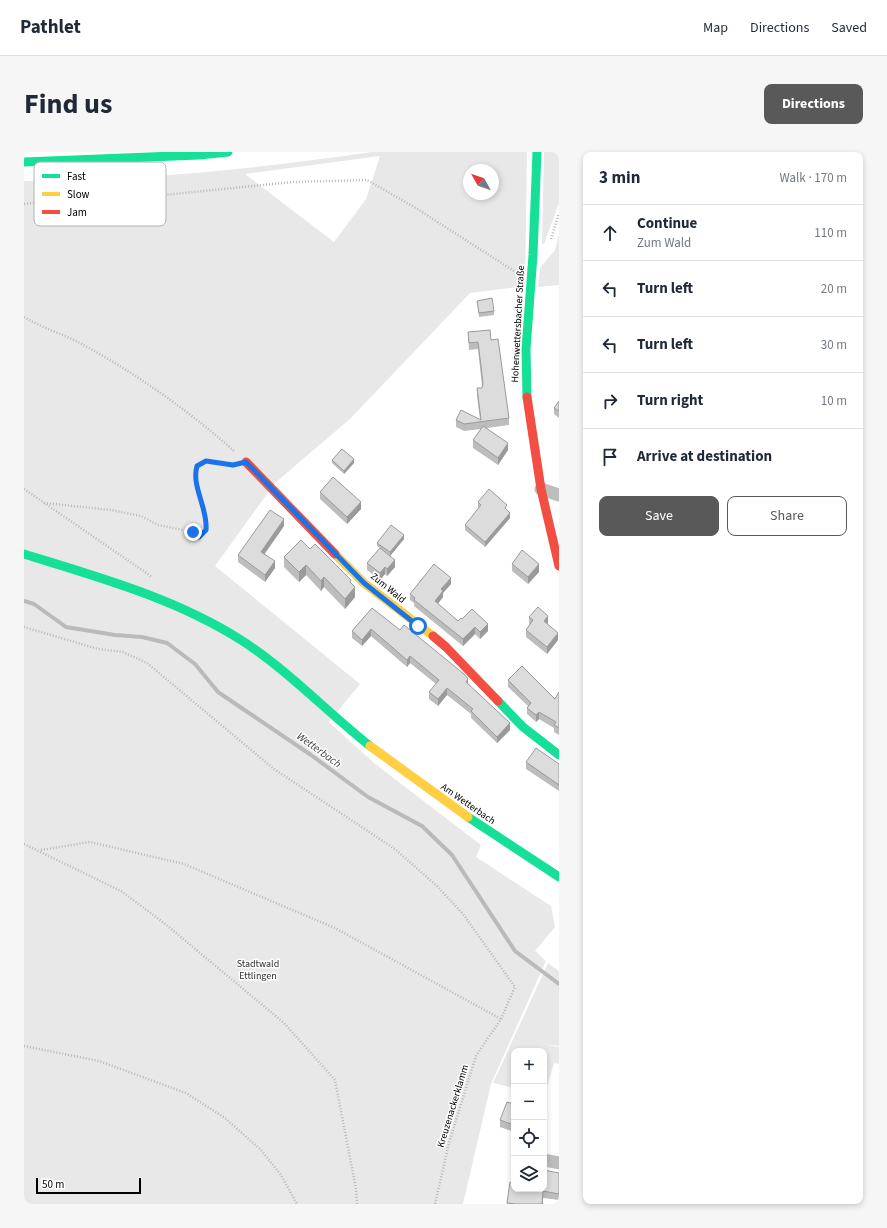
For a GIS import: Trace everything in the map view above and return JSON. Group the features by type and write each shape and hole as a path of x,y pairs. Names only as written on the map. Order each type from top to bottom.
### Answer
{"main road":[{"path":"24,162 199,156 228,152"},
{"name":"Hohenwettersbacher Straße","path":"536,152 525,382 529,420 541,489 559,566"},
{"name":"Zum Wald","path":"246,462 364,583 446,647 523,727 544,746 559,755"},
{"name":"Am Wetterbach","path":"24,554 102,578 168,602 226,630 285,672 368,744 497,838 559,877"}],"street":[{"path":"541,489 559,495"},
{"path":"547,1161 559,1163"}],"path":[{"path":"166,195 293,182 368,180 531,281"},
{"path":"24,204 34,203"},
{"path":"24,317 87,346 134,376 209,428 246,462"},
{"path":"44,504 111,510 141,516 158,525 193,532 199,537 206,530 207,521 194,474 197,466 206,461 233,465 246,462"},
{"path":"24,489 153,578"},
{"name":"Kreuzenackerklamm","path":"24,627 98,649 123,652 147,663 274,769 395,849 437,886 463,914 515,987 501,1019 476,1056 449,1143 435,1204"},
{"path":"40,850 90,842 184,864 335,928 501,1019"},
{"path":"24,844 40,850 121,891 164,923 284,1023 335,1080 356,1189 357,1204"},
{"path":"24,1046 99,1061 186,1093 225,1118 262,1150 281,1175 297,1204"}],"green space":[{"name":"Stadtwald Ettlingen","path":"372,152 527,152 525,286 470,293 351,418 275,483 215,566 360,684 329,722 374,763 481,845 476,857 551,906 555,927 535,951 546,961 491,1084 463,1204 24,1204 24,181 34,181 34,226 166,226 166,175 285,164","holes":["380,156 366,199 334,242 245,174"]},
{"path":"544,152 559,152 559,203 544,244 542,244"},
{"path":"559,234 559,285 538,287 540,268 555,250"},
{"path":"548,963 559,971 559,1046 542,1044 559,1047 559,1064 554,1063 547,1086 547,1048 540,1048 541,1046 540,1048 511,1048 511,1087 493,1083"}],"building":[{"path":"492,298 494,311 479,313 477,301"},
{"path":"490,330 491,340 498,339 509,418 464,424 456,420 461,410 481,420 477,388 482,388 483,383 478,342 469,343 468,332"},
{"path":"559,401 559,411 554,408"},
{"path":"483,426 508,443 498,458 473,440"},
{"path":"342,449 354,459 344,471 332,460"},
{"path":"333,477 361,502 347,517 320,492"},
{"path":"489,489 507,505 505,508 510,513 485,542 465,525 481,505 478,502"},
{"path":"270,510 284,519 261,552 275,561 265,575 238,555"},
{"path":"391,525 404,535 390,552 377,543"},
{"path":"301,540 310,549 315,544 351,580 350,582 355,587 345,599 324,577 321,581 306,565 299,572 284,557"},
{"path":"380,548 395,560 387,569 385,567 380,573 367,563"},
{"path":"522,550 539,564 528,577 512,564"},
{"path":"434,564 451,578 441,589 443,591 435,601 458,621 472,609 488,624 480,632 475,627 463,639 414,600 415,598 410,594"},
{"path":"538,607 548,616 544,621 558,633 547,647 526,630 533,620 529,617"},
{"path":"372,608 400,630 404,625 464,674 468,679 466,682 510,723 497,737 471,711 473,709 447,688 438,699 429,692 439,680 410,656 407,660 371,629 362,640 352,631"},
{"path":"522,666 555,699 559,692 559,728 554,725 556,722 539,712 536,715 527,708 531,703 508,680"},
{"path":"536,748 559,764 559,785 526,762"},
{"path":"507,1102 511,1103 511,1124 500,1120"},
{"path":"547,1171 559,1173 559,1194 547,1192"},
{"path":"510,1182 511,1192 543,1192 542,1204 507,1203"}],"waterway":[{"name":"Wetterbach","path":"24,601 34,604 66,627 115,635 142,637 167,643 195,664 218,692 311,755 368,797 422,826 452,855 515,951 559,984"}],"traffic: fast":[{"path":"24,162 199,155 228,152"},
{"path":"527,397 526,349 533,255 537,152"},
{"path":"24,554 136,590 163,600 216,625 241,640 275,664 370,746"},
{"path":"498,701 523,727 559,755"},
{"path":"468,817 559,877"}],"traffic: slow":[{"path":"335,554 364,583 433,636"},
{"path":"370,746 468,817"}],"traffic: jam":[{"path":"527,397 541,489 559,566"},
{"path":"246,462 335,554"},
{"path":"433,636 446,647 498,701"}],"route":[{"path":"193,532 199,537 206,530 207,521 194,474 197,466 206,461 233,465 246,462 364,583 418,626"}]}
